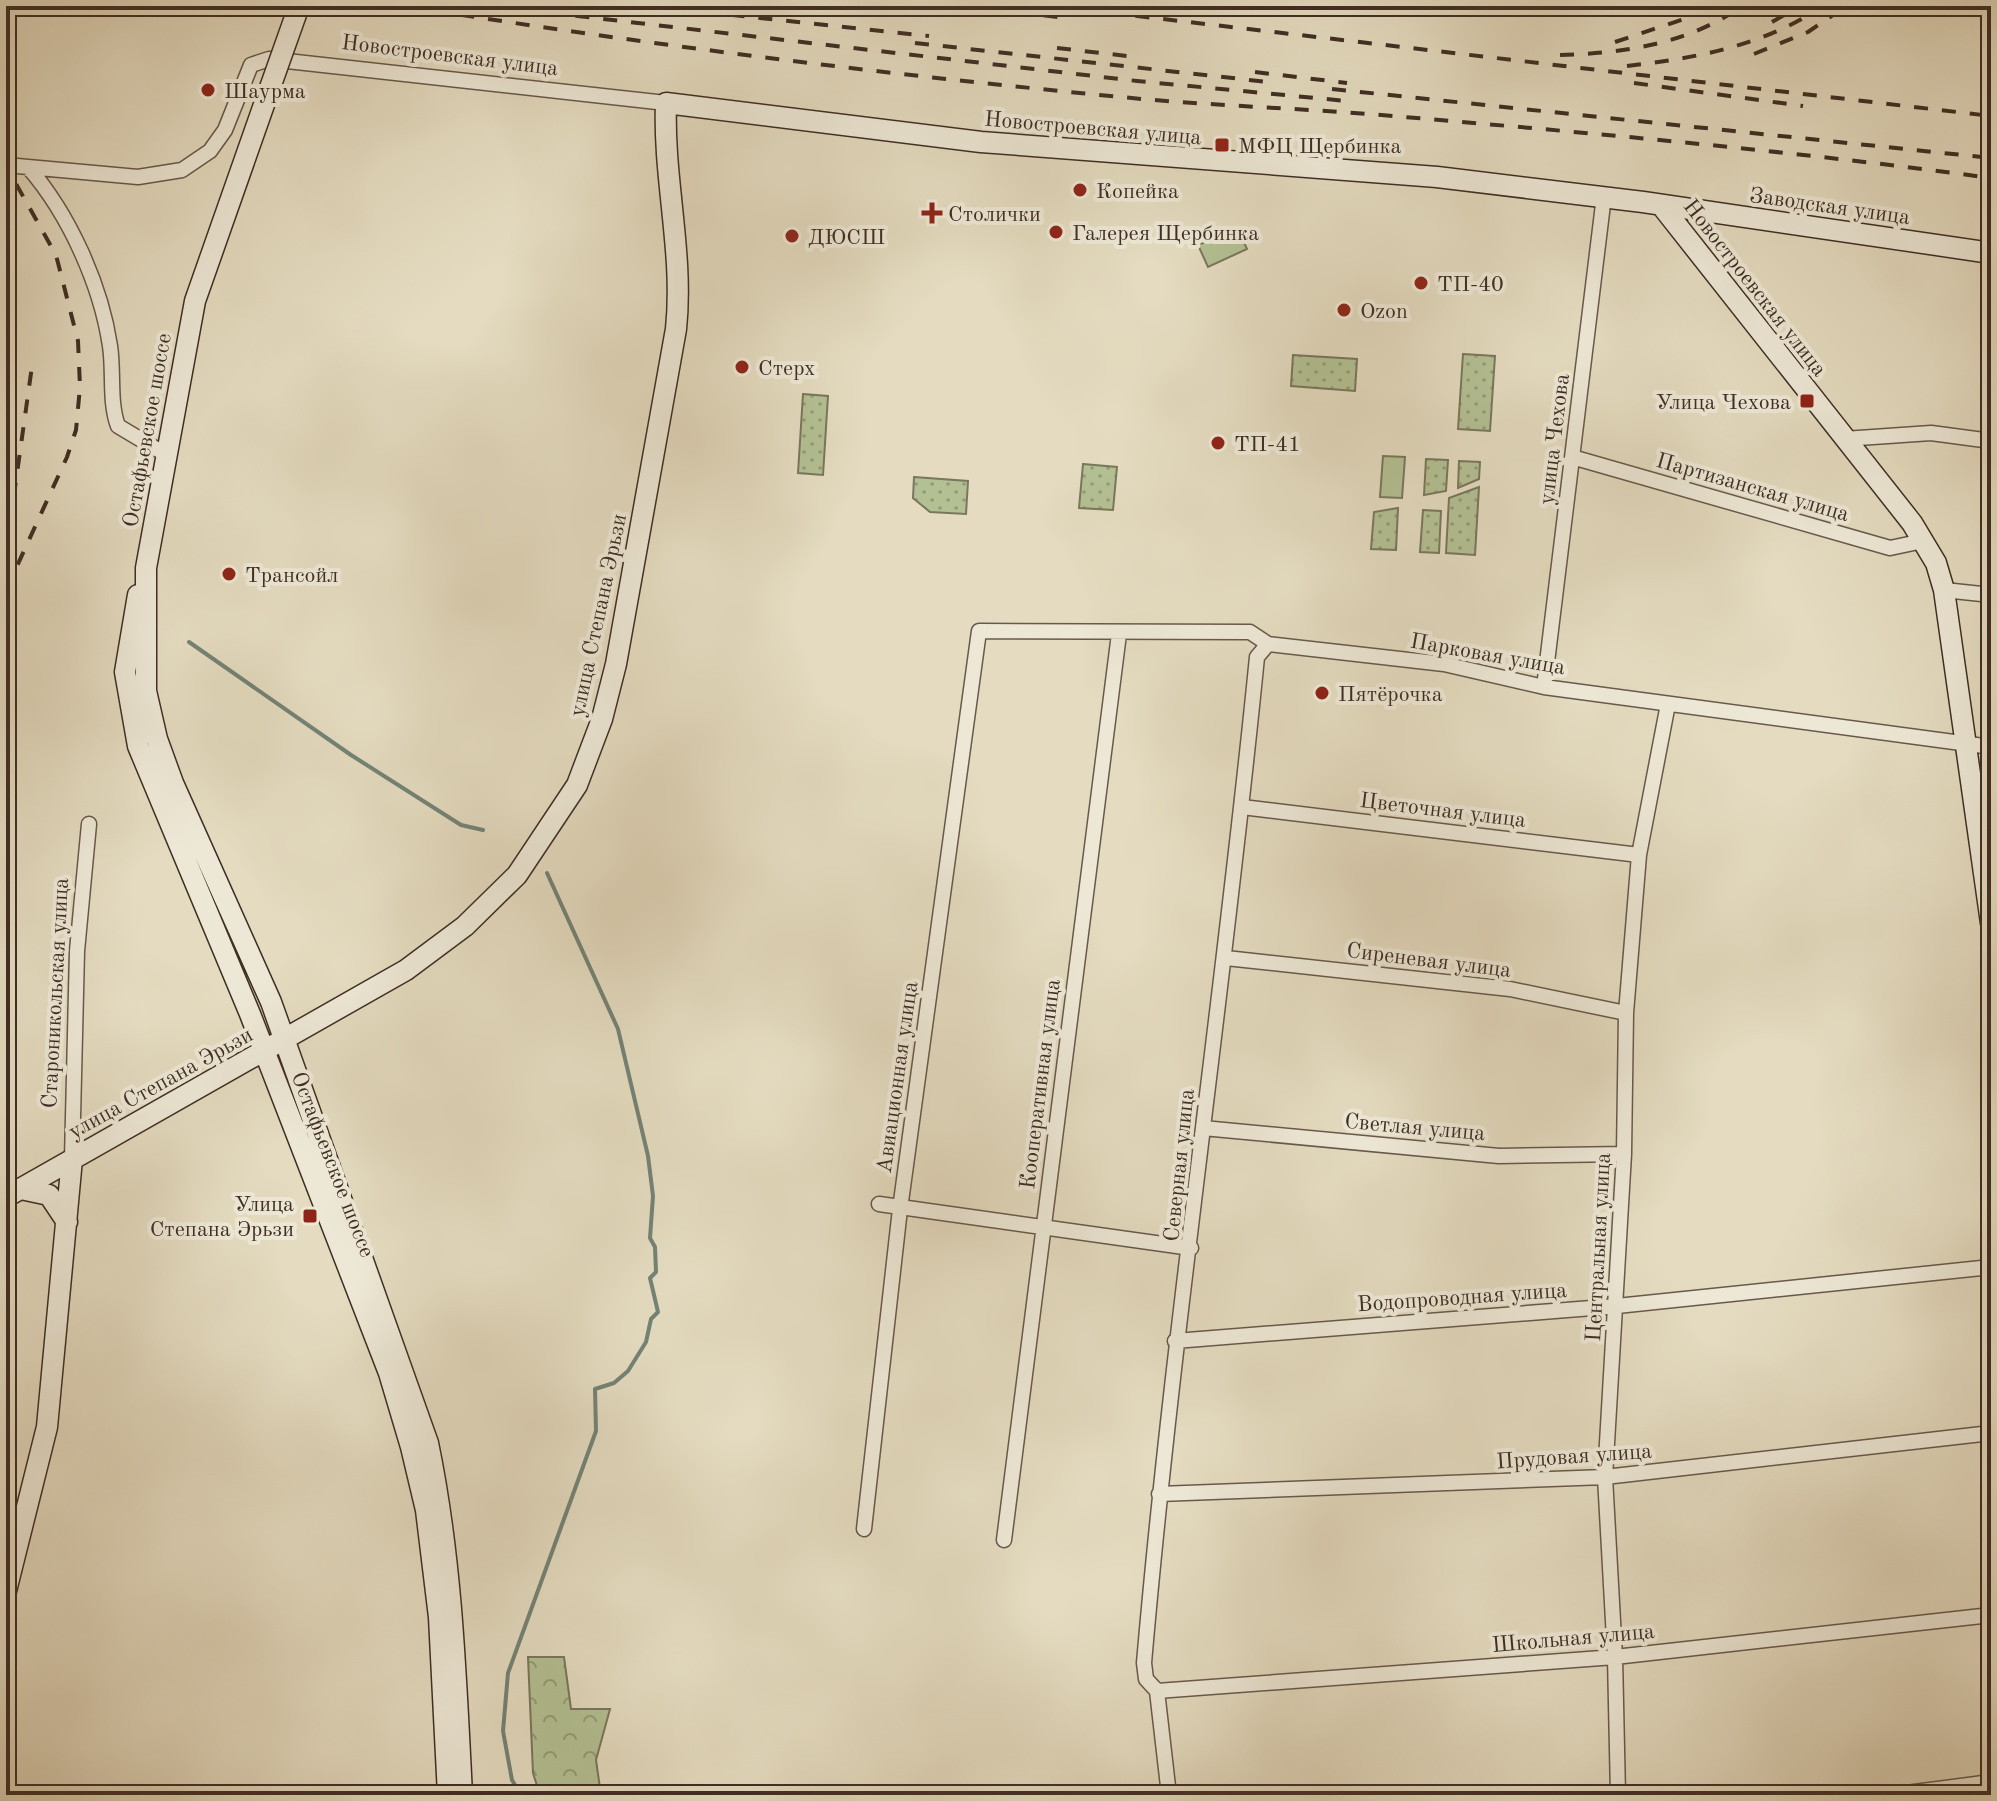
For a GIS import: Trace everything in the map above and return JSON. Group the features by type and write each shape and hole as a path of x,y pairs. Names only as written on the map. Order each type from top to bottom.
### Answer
{"street":[{"name":"Остафьевское шоссе","path":"299,6 213,241 195,301 146,568 132,614 126,650 126,687 132,725 154,787 265,1051 389,1373 411,1447 426,1510 439,1617 448,1795"},
{"name":"Новостроевская улица","path":"28,167 138,177 182,170 210,151 225,130 243,78 251,65 281,59 981,142 1437,177 1661,205 1923,541 1944,590 1991,923"},
{"name":"улица Степана Эрьзи","path":"13,1193 406,970 474,917 517,875 577,785 616,664 676,329 679,283 666,103"},
{"path":"6,165 28,167 73,236 102,310 111,346 118,426 165,454"},
{"name":"улица Чехова","path":"1544,687 1604,196"},
{"name":"Заводская улица","path":"1661,205 1991,253"},
{"path":"1844,439 1931,433 1991,441"},
{"name":"Партизанская улица","path":"1572,457 1890,548 1923,541"},
{"name":"Остафьевское шоссе","path":"146,568 145,678 157,739 285,1039 428,1443 441,1506 453,1613 462,1795"},
{"path":"1944,590 1991,595"},
{"name":"Парковая улица","path":"979,631 1119,634 1250,632 1268,644 1444,664 1544,687 1991,747"},
{"name":"Авиационная улица","path":"864,1529 900,1209 979,631"},
{"name":"Кооперативная улица","path":"1004,1540 1119,634"},
{"name":"Северная улица","path":"1169,1795 1157,1691 1146,1679 1144,1663 1175,1341 1191,1248 1203,1128 1226,958 1257,657 1268,644"},
{"name":"Центральная улица","path":"1618,1795 1615,1657 1605,1477 1624,1154 1626,1013 1639,855 1668,704"},
{"name":"Цветочная улица","path":"1242,807 1639,855"},
{"name":"Староникольская улица","path":"6,1591 47,1427 72,1159 77,951 89,824"},
{"name":"Сиреневая улица","path":"1226,958 1510,989 1626,1013"},
{"name":"Светлая улица","path":"1203,1128 1499,1156 1624,1154"},
{"path":"13,1193 49,1195 67,1222"},
{"path":"879,1204 1191,1248"},
{"name":"Водопроводная улица","path":"1175,1341 1617,1306 1991,1267"},
{"name":"Прудовая улица","path":"1159,1494 1605,1477 1991,1433"},
{"name":"Школьная улица","path":"1157,1691 1615,1657 1991,1615"},
{"path":"1891,1795 1991,1782"}],"green space":[{"path":"1238,228 1247,249 1208,267 1198,245"},
{"path":"1463,354 1495,356 1490,431 1458,429"},
{"path":"1293,355 1357,359 1355,391 1291,386"},
{"path":"803,394 828,396 823,475 798,473"},
{"path":"1383,456 1405,457 1402,498 1380,497"},
{"path":"1426,459 1448,460 1446,491 1424,495"},
{"path":"1459,461 1480,462 1479,479 1458,488"},
{"path":"1083,464 1117,467 1113,510 1079,508"},
{"path":"914,477 968,481 966,514 930,512 913,498"},
{"path":"1479,487 1475,555 1446,553 1449,498"},
{"path":"1398,508 1396,550 1371,549 1374,512"},
{"path":"1423,510 1441,511 1439,553 1420,552"},
{"path":"528,1657 564,1657 571,1709 610,1709 596,1760 601,1795 540,1795 533,1773"}],"waterway":[{"path":"189,642 351,755 461,825 483,830"},
{"path":"521,1795 512,1780 503,1731 508,1673 596,1431 595,1389 614,1383 628,1371 646,1342 651,1319 658,1312 650,1278 656,1272 655,1247 650,1238 653,1196 648,1156 618,1029 547,873"}],"railway":[{"path":"405,6 762,57 941,78 1155,100 1359,113 1617,136 1991,178"},
{"path":"492,6 1137,81 1347,101"},
{"path":"647,6 929,36"},
{"path":"960,6 1067,18"},
{"path":"1052,6 1991,116"},
{"path":"1615,42 1690,17 1707,6"},
{"path":"1560,55 1632,49 1678,38 1742,6"},
{"path":"1772,22 1800,6"},
{"path":"1627,66 1729,48 1777,31 1823,6"},
{"path":"1754,54 1808,32 1846,6"},
{"path":"915,43 1268,82"},
{"path":"1057,48 1136,57"},
{"path":"1255,72 1347,83"},
{"path":"1634,83 1803,106"},
{"path":"1332,89 1991,158"},
{"path":"6,590 67,457 76,430 80,387 78,341 56,255 15,182"},
{"path":"6,552 32,366"}],"place":[{"name":"Шаурма","path":"208,90"},
{"name":"МФЦ Щербинка","path":"1222,145"},
{"name":"Копейка","path":"1080,190"},
{"name":"Столички","path":"932,213"},
{"name":"Галерея Щербинка","path":"1056,232"},
{"name":"ДЮСШ","path":"792,236"},
{"name":"ТП-40","path":"1421,283"},
{"name":"Ozon","path":"1344,310"},
{"name":"Стерх","path":"742,367"},
{"name":"Улица Чехова","path":"1807,401"},
{"name":"ТП-41","path":"1218,443"},
{"name":"Трансойл","path":"229,574"},
{"name":"Пятёрочка","path":"1322,693"},
{"name":"Улица Степана Эрьзи","path":"310,1216"}]}
